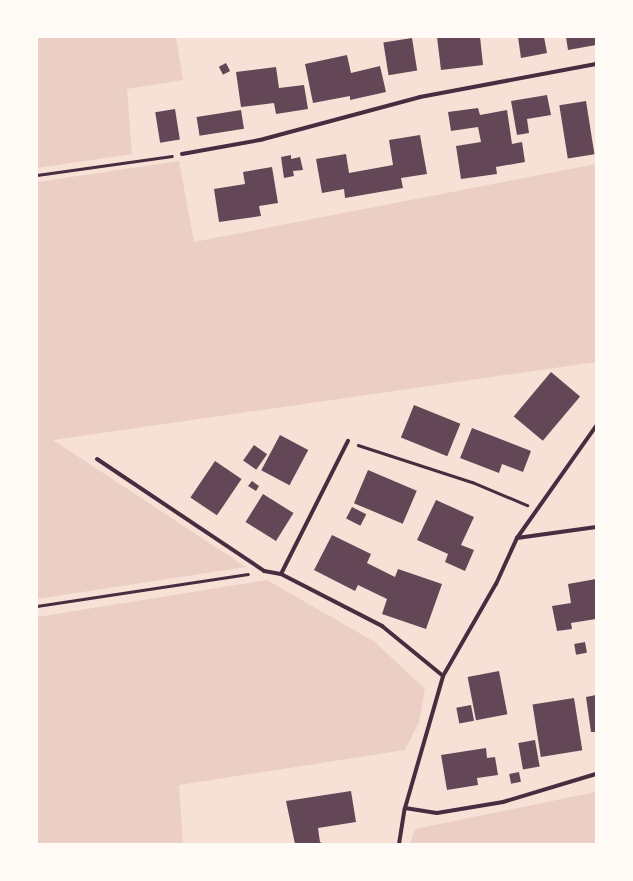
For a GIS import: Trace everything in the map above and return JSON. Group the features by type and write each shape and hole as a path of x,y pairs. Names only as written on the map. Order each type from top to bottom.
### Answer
{"street":[{"path":"182,154 260,140 420,97 596,64"},
{"path":"399,844 405,808 443,676 496,584 517,538 596,426"},
{"path":"281,574 348,442"},
{"path":"97,459 264,571 281,574 382,626 443,676"},
{"path":"517,538 596,527"},
{"path":"405,808 438,814 504,802 596,774"}],"path":[{"path":"37,175 182,154"},
{"path":"348,442 472,482 536,509"},
{"path":"37,606 264,571"}],"shaded area":[{"path":"37,37 176,37 183,80 127,89 132,154 37,168"},
{"path":"179,161 194,242 596,164 596,362 53,440 246,567 37,599 37,182"},
{"path":"267,580 375,642 425,689 419,722 405,750 179,785 183,844 37,844 37,617"},
{"path":"596,792 596,844 410,844 415,829"}],"building":[{"path":"437,37 480,37 483,65 441,70"},
{"path":"518,37 544,37 547,53 521,58"},
{"path":"566,37 596,37 596,45 568,50"},
{"path":"412,38 417,71 389,75 383,43"},
{"path":"347,55 351,73 380,66 386,92 350,100 350,96 313,103 305,64"},
{"path":"226,63 230,71 223,75 219,67"},
{"path":"276,67 279,88 304,85 308,109 276,114 274,103 241,107 236,72"},
{"path":"547,95 551,115 527,119 529,133 517,135 511,101"},
{"path":"586,101 594,154 568,159 559,105"},
{"path":"478,108 480,115 507,110 512,144 522,142 525,162 496,167 497,174 461,179 456,146 481,142 478,127 451,131 448,112"},
{"path":"175,109 180,140 160,143 155,112"},
{"path":"241,110 244,129 200,136 197,117"},
{"path":"420,135 427,174 401,178 403,188 345,198 344,189 322,193 316,159 346,154 349,173 393,165 389,140"},
{"path":"291,155 291,159 300,157 303,170 293,171 294,176 284,178 281,157"},
{"path":"272,167 278,203 259,206 261,216 219,222 214,189 245,184 243,172"},
{"path":"551,372 580,396 543,441 514,416"},
{"path":"414,405 460,424 447,456 401,437"},
{"path":"472,428 531,451 523,472 502,464 499,473 460,458"},
{"path":"280,435 308,450 289,485 261,470"},
{"path":"254,445 267,454 256,470 243,461"},
{"path":"215,461 242,479 217,515 190,497"},
{"path":"368,470 417,491 403,524 354,503"},
{"path":"252,481 259,486 256,491 248,486"},
{"path":"263,494 294,513 276,541 246,522"},
{"path":"436,500 474,517 461,545 474,550 465,571 445,562 448,554 417,540"},
{"path":"352,507 366,514 360,526 346,519"},
{"path":"332,535 371,554 367,563 395,577 398,569 442,584 426,629 382,614 387,599 358,585 355,591 314,570"},
{"path":"596,579 596,619 571,623 572,629 557,631 552,606 571,603 568,584"},
{"path":"585,642 587,653 576,655 574,644"},
{"path":"499,671 507,714 476,720 468,677"},
{"path":"596,695 596,732 591,732 586,697"},
{"path":"574,698 582,750 541,757 533,705"},
{"path":"471,705 474,721 459,724 456,708"},
{"path":"535,740 540,767 523,770 518,743"},
{"path":"486,748 487,758 495,757 498,775 477,778 478,785 447,790 441,755"},
{"path":"519,772 521,782 511,784 509,774"},
{"path":"351,791 356,822 318,828 320,842 324,844 295,844 286,801"}]}
